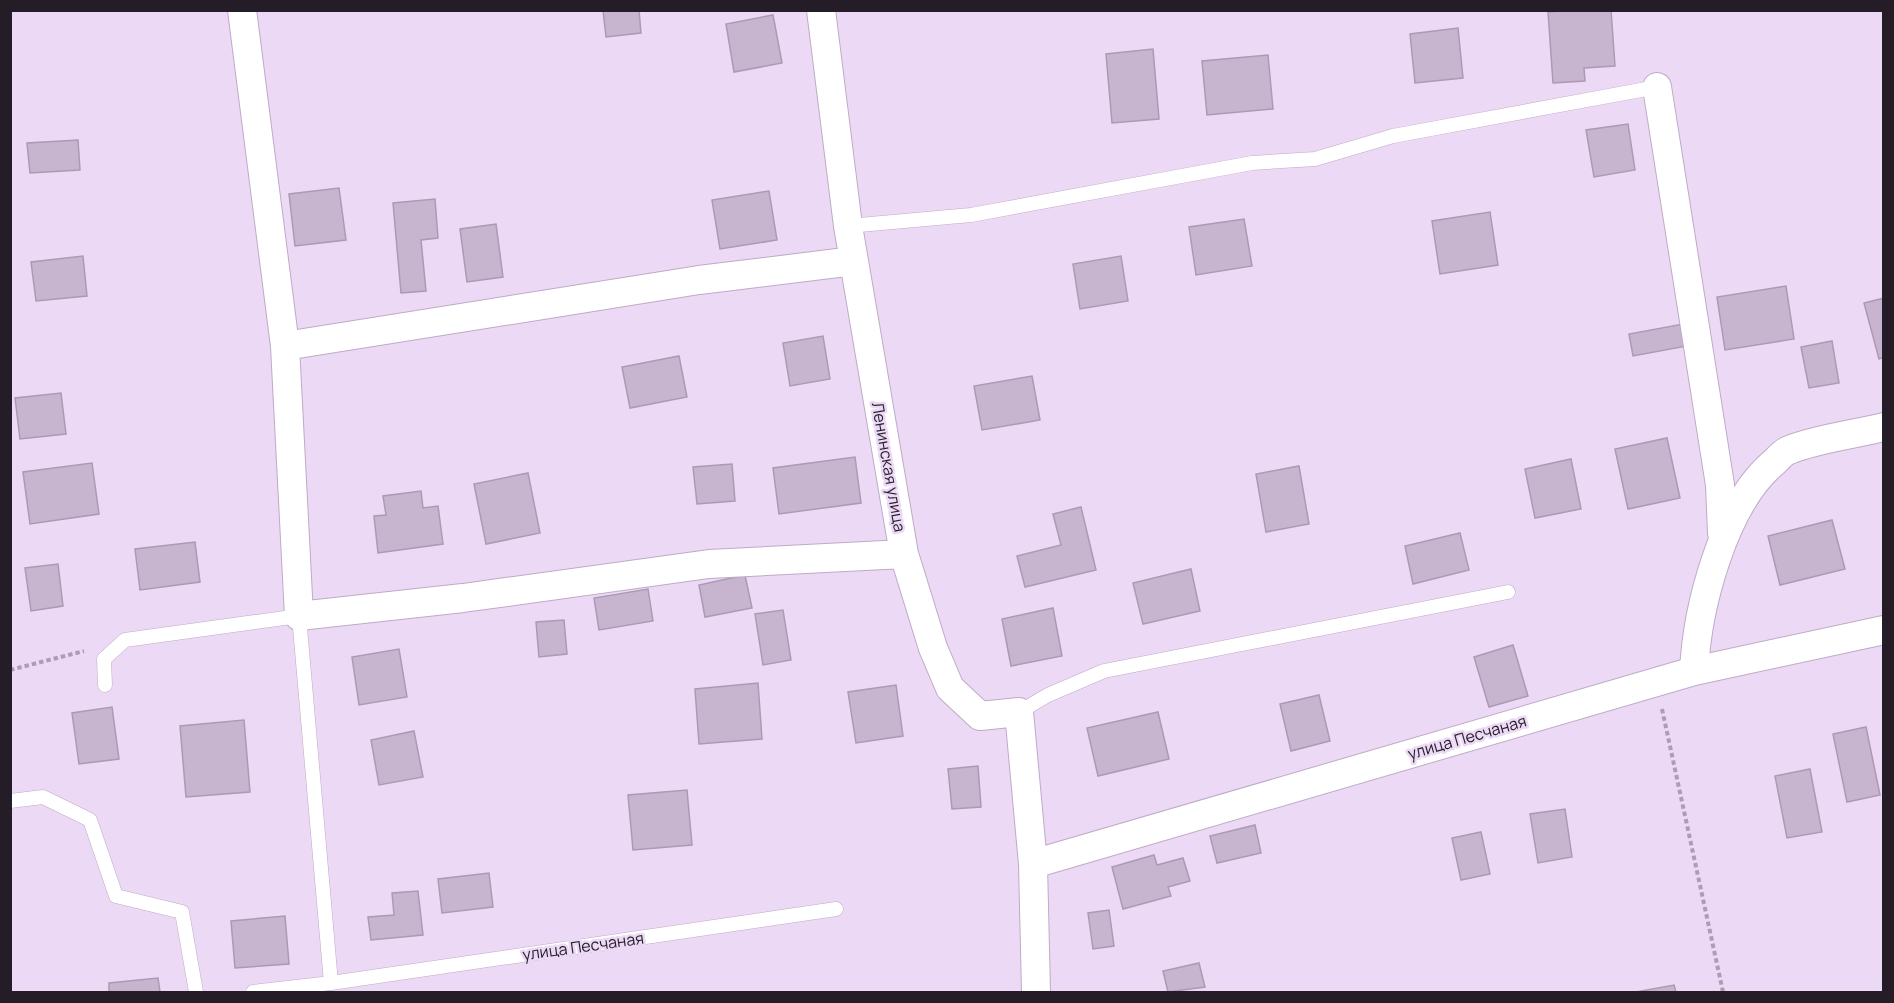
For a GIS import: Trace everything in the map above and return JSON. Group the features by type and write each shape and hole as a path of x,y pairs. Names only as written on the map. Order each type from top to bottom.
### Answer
{"street":[{"path":"242,10 285,346 299,615 463,598 709,564 904,554"},
{"name":"Ленинская улица","path":"821,10 848,226 904,554 933,648 950,688 980,716 1019,712"},
{"path":"1657,87 1720,485 1723,544"},
{"path":"285,346 699,280 854,261"},
{"path":"1694,671 1695,644 1706,593 1736,509 1759,476 1788,450 1884,427"},
{"name":"улица Песчаная","path":"1033,864 1694,671 1884,630"},
{"path":"1019,712 1033,864 1035,993"}],"lane":[{"path":"848,226 971,215 1252,163 1315,159 1393,136 1657,87"},
{"path":"1019,712 1048,695 1104,671 1508,592"},
{"path":"105,685 104,659 125,640 299,615 331,983"},
{"path":"10,801 43,797 90,820 116,896 182,912 196,993"},
{"name":"улица Песчаная","path":"253,993 836,909"}],"path":[{"path":"10,670 125,640"},
{"path":"1656,682 1723,993"}],"building":[{"path":"603,10 639,10 641,33 606,37"},
{"path":"1611,10 1615,66 1584,68 1585,81 1553,83 1548,12"},
{"path":"773,15 782,63 734,72 726,24"},
{"path":"1458,28 1463,78 1415,83 1410,34"},
{"path":"1153,49 1159,119 1112,123 1106,54"},
{"path":"1268,55 1273,109 1207,115 1202,61"},
{"path":"1628,124 1635,170 1594,177 1586,130"},
{"path":"78,140 80,170 30,173 27,143"},
{"path":"339,188 346,240 295,246 289,194"},
{"path":"769,191 777,240 720,249 712,200"},
{"path":"435,199 438,238 421,240 426,291 401,293 393,203"},
{"path":"1490,212 1498,265 1440,274 1432,221"},
{"path":"1244,219 1252,266 1196,275 1189,227"},
{"path":"496,224 503,277 467,282 460,229"},
{"path":"83,256 87,296 36,301 31,262"},
{"path":"1121,256 1128,301 1080,309 1073,264"},
{"path":"1786,286 1794,339 1725,350 1717,297"},
{"path":"1884,298 1884,357 1879,359 1864,303"},
{"path":"1683,324 1687,346 1633,356 1629,334"},
{"path":"823,336 830,379 790,386 783,343"},
{"path":"1832,341 1839,383 1809,388 1801,347"},
{"path":"679,356 687,397 630,408 622,367"},
{"path":"1032,376 1040,420 982,430 974,386"},
{"path":"61,393 66,434 20,439 15,398"},
{"path":"1667,438 1680,498 1628,509 1615,449"},
{"path":"855,457 861,503 779,514 773,468"},
{"path":"1571,459 1581,509 1535,518 1525,469"},
{"path":"92,463 99,514 30,524 23,472"},
{"path":"732,464 735,501 697,504 693,467"},
{"path":"1299,466 1309,524 1266,532 1256,474"},
{"path":"528,473 540,533 486,544 474,484"},
{"path":"421,491 423,508 438,506 443,544 378,553 374,516 386,515 383,496"},
{"path":"1081,507 1096,570 1025,587 1017,556 1061,545 1053,514"},
{"path":"1832,520 1845,569 1780,585 1768,536"},
{"path":"1460,533 1469,570 1413,584 1405,546"},
{"path":"195,542 200,582 140,590 135,549"},
{"path":"58,564 63,606 31,611 25,568"},
{"path":"1191,569 1200,611 1143,624 1133,583"},
{"path":"745,575 752,608 705,617 699,585"},
{"path":"648,589 653,621 599,630 594,598"},
{"path":"1053,608 1062,656 1011,666 1002,619"},
{"path":"783,610 791,660 763,665 755,614"},
{"path":"564,620 567,654 539,657 536,622"},
{"path":"1513,645 1528,696 1489,707 1474,657"},
{"path":"399,649 407,697 359,705 352,657"},
{"path":"758,683 762,739 699,744 695,689"},
{"path":"896,685 903,736 856,743 848,692"},
{"path":"1319,695 1330,741 1291,751 1280,704"},
{"path":"112,707 119,759 79,764 72,713"},
{"path":"1158,712 1169,759 1098,776 1087,728"},
{"path":"244,720 250,792 186,797 180,726"},
{"path":"1866,727 1880,795 1847,802 1833,734"},
{"path":"414,731 423,777 379,785 371,740"},
{"path":"978,766 981,807 952,809 948,769"},
{"path":"1810,769 1822,832 1787,838 1775,776"},
{"path":"687,790 692,845 633,850 628,795"},
{"path":"1565,809 1572,857 1538,863 1530,814"},
{"path":"1255,825 1261,853 1217,863 1210,836"},
{"path":"1481,832 1490,874 1461,880 1452,838"},
{"path":"1154,855 1157,865 1183,858 1190,881 1168,887 1171,896 1123,909 1112,867"},
{"path":"489,873 493,907 442,913 438,879"},
{"path":"418,891 423,935 371,940 368,917 394,915 392,893"},
{"path":"1109,910 1114,946 1093,949 1088,913"},
{"path":"285,916 289,964 235,968 231,921"},
{"path":"1199,963 1205,987 1168,992 1163,971"},
{"path":"158,978 160,992 109,992 109,983"},
{"path":"1674,985 1676,992 1636,992"}]}
